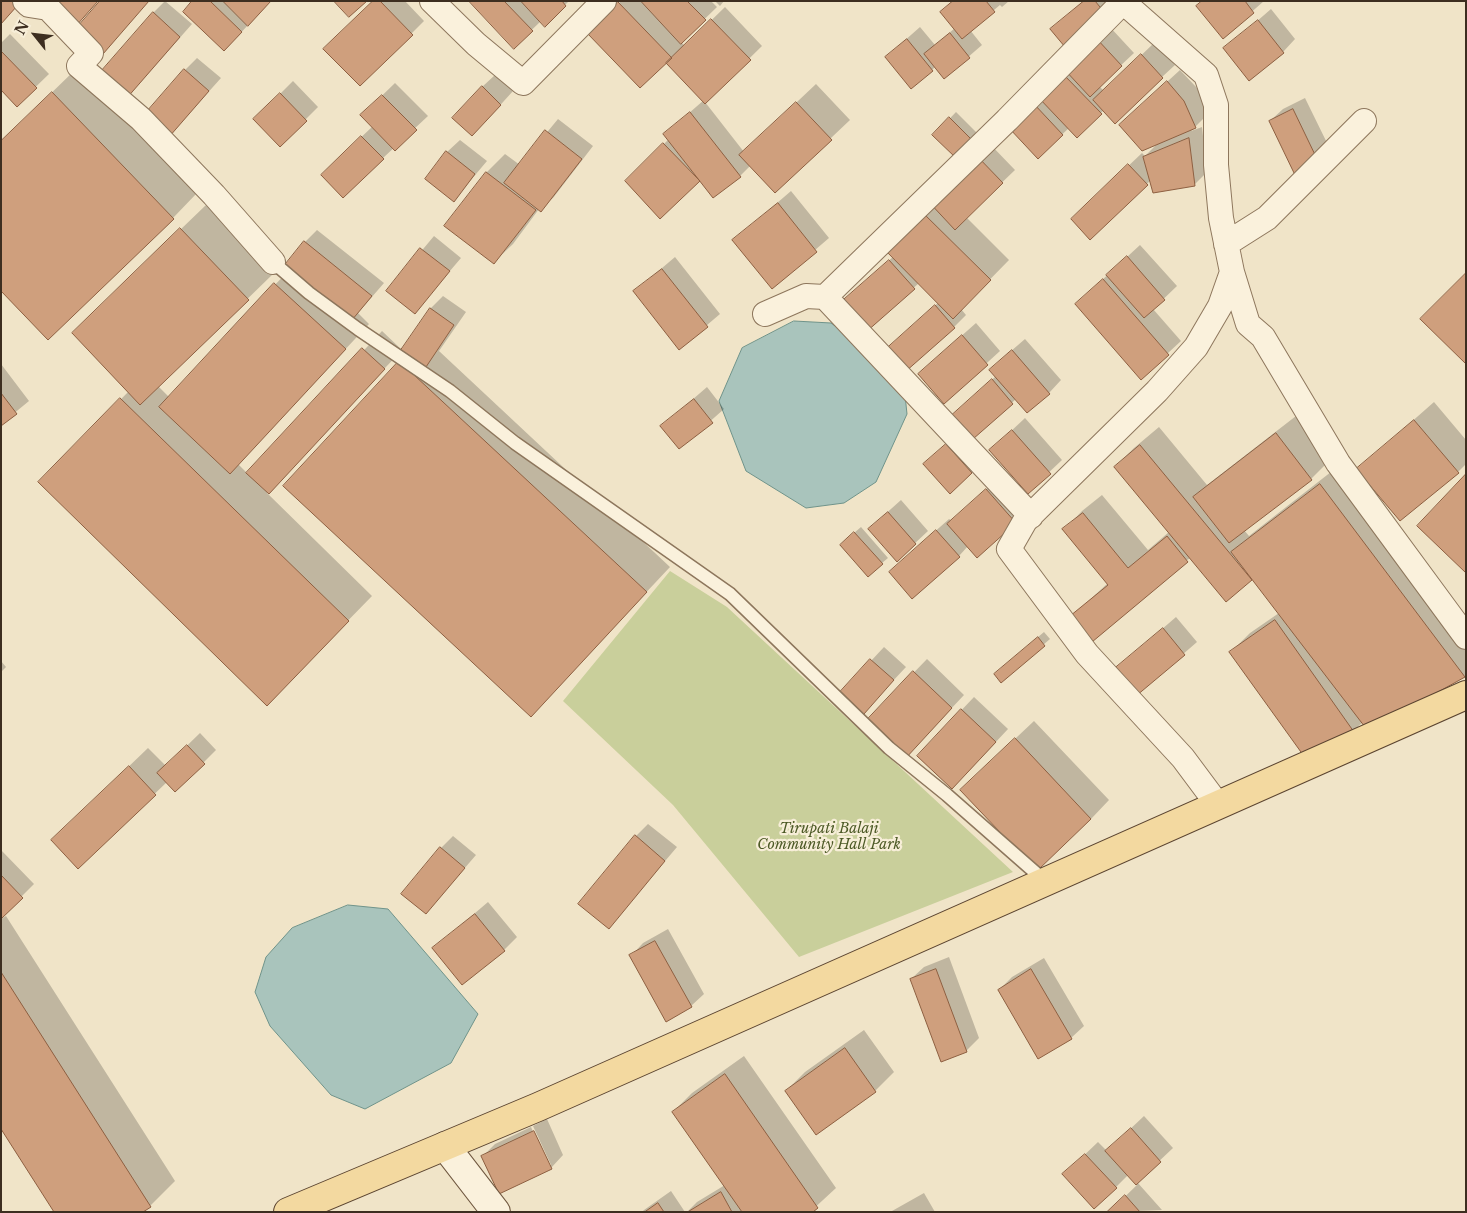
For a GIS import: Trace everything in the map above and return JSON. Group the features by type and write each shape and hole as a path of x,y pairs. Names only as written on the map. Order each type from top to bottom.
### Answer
{"main road":[{"path":"288,1212 445,1146 1466,695"}],"street":[{"path":"432,1 476,44 523,83 604,1"},
{"path":"825,297 1007,120 1123,1 1206,75 1216,105 1216,165 1221,218 1232,272 1248,324 1263,337 1338,463 1466,637"},
{"path":"29,3 48,8 91,52 79,66 141,119 214,195 273,262"},
{"path":"1226,244 1267,218 1364,121"},
{"path":"1218,805 1167,739 1087,654 1008,549 1031,516 1157,392 1196,347 1220,306 1232,272"},
{"path":"766,314 806,296 825,297 1031,516"},
{"path":"445,1146 496,1212"}],"lane":[{"path":"273,262 309,293 358,329 450,391 515,443 730,594 889,748 947,794 1045,881"}],"green space":[{"name":"Tirupati Balaji Community Hall Park","path":"670,571 727,607 1013,872 799,957 673,805 563,701"}],"water":[{"path":"794,321 831,323 903,376 907,414 876,482 844,503 806,508 746,471 719,401 742,348"},
{"path":"348,905 388,909 478,1014 451,1063 365,1109 331,1095 270,1026 255,992 266,957 292,928"}],"building":[{"path":"1,1 12,1 17,6 1,24"},
{"path":"48,1 98,1 76,26"},
{"path":"100,1 149,1 103,54 75,30"},
{"path":"192,1 210,1 242,32 224,51 183,12"},
{"path":"223,1 271,1 248,26"},
{"path":"334,1 367,1 349,17"},
{"path":"373,1 380,1 413,35 360,86 323,49"},
{"path":"469,1 504,1 533,31 514,49"},
{"path":"521,1 562,1 566,6 545,27"},
{"path":"641,1 687,1 706,20 681,44"},
{"path":"953,1 986,1 995,12 962,39 940,12"},
{"path":"1084,1 1095,1 1105,13 1065,47 1050,29"},
{"path":"1202,1 1245,1 1254,13 1223,39 1196,6"},
{"path":"618,2 672,58 640,88 587,33"},
{"path":"153,12 180,37 126,99 98,75"},
{"path":"711,19 751,60 705,104 666,63"},
{"path":"1258,20 1284,53 1249,81 1223,48"},
{"path":"950,33 970,58 944,79 924,54"},
{"path":"1096,38 1122,66 1090,97 1064,69"},
{"path":"907,39 933,71 911,89 885,57"},
{"path":"1,51 37,88 17,107 1,90"},
{"path":"1141,54 1163,78 1115,124 1093,100"},
{"path":"184,69 209,91 169,137 144,115"},
{"path":"1063,74 1102,114 1077,138 1038,97"},
{"path":"1167,81 1184,101 1196,128 1142,151 1119,125"},
{"path":"482,86 501,105 472,136 452,118"},
{"path":"52,92 174,219 48,340 1,291 1,141"},
{"path":"280,93 307,121 280,147 253,119"},
{"path":"382,95 417,130 395,151 360,115"},
{"path":"796,102 832,140 775,193 739,155"},
{"path":"1034,104 1063,135 1038,159 1009,128"},
{"path":"1293,109 1319,163 1295,175 1269,121"},
{"path":"690,112 741,177 713,198 663,134"},
{"path":"949,117 973,141 956,158 932,135"},
{"path":"545,130 582,159 541,212 504,183"},
{"path":"361,136 384,159 343,198 321,175"},
{"path":"1189,138 1195,186 1153,193 1143,157"},
{"path":"663,143 700,181 660,219 625,181"},
{"path":"446,151 475,174 454,202 425,179"},
{"path":"975,154 1003,183 955,230 927,200"},
{"path":"1128,164 1148,185 1090,240 1071,219"},
{"path":"486,172 536,210 494,264 444,226"},
{"path":"778,203 817,252 772,289 732,240"},
{"path":"921,211 991,280 953,319 884,249"},
{"path":"180,228 249,300 140,405 72,333"},
{"path":"304,241 372,296 352,320 284,266"},
{"path":"420,248 450,271 415,314 386,291"},
{"path":"1127,256 1165,300 1144,318 1106,275"},
{"path":"889,260 915,289 866,332 840,303"},
{"path":"662,269 708,327 679,350 633,291"},
{"path":"1466,273 1466,364 1420,319"},
{"path":"1103,279 1169,355 1141,380 1075,304"},
{"path":"274,283 346,349 230,474 159,407"},
{"path":"935,305 955,328 905,372 885,350"},
{"path":"430,308 454,325 426,367 401,350"},
{"path":"962,335 988,365 944,404 918,374"},
{"path":"362,348 385,369 269,494 246,473"},
{"path":"1012,350 1050,394 1027,413 989,370"},
{"path":"399,361 647,592 531,717 283,486"},
{"path":"992,379 1013,404 973,439 952,415"},
{"path":"1,393 17,414 1,426"},
{"path":"120,398 349,621 267,706 38,482"},
{"path":"694,399 713,423 679,449 660,426"},
{"path":"1414,420 1459,473 1400,521 1356,469"},
{"path":"1012,430 1051,474 1028,494 989,450"},
{"path":"1276,433 1312,480 1229,543 1193,497"},
{"path":"946,444 972,473 950,494 923,464"},
{"path":"1140,445 1252,580 1226,602 1114,467"},
{"path":"1466,474 1466,573 1417,526"},
{"path":"1320,484 1465,677 1368,731 1231,552"},
{"path":"986,489 1016,523 977,558 947,524"},
{"path":"888,512 916,544 897,562 868,529"},
{"path":"1083,513 1128,568 1167,536 1188,562 1092,642 1070,616 1108,585 1062,529"},
{"path":"936,530 960,557 912,599 889,572"},
{"path":"854,532 883,564 868,577 840,545"},
{"path":"1275,620 1354,732 1306,759 1229,652"},
{"path":"1163,628 1185,655 1136,696 1114,669"},
{"path":"1038,637 1045,646 1001,683 994,674"},
{"path":"870,659 894,680 864,714 840,692"},
{"path":"913,671 952,708 905,759 866,721"},
{"path":"961,709 996,742 952,789 917,756"},
{"path":"1015,738 1091,819 1037,871 960,790"},
{"path":"187,745 205,764 175,792 157,773"},
{"path":"129,766 156,795 78,869 51,840"},
{"path":"635,835 665,861 609,929 578,904"},
{"path":"440,847 465,868 426,914 401,894"},
{"path":"1,875 23,898 1,919"},
{"path":"475,914 505,951 462,985 432,948"},
{"path":"655,941 692,1007 666,1022 629,955"},
{"path":"936,969 967,1052 941,1062 910,979"},
{"path":"1031,969 1072,1039 1038,1059 998,990"},
{"path":"1,972 151,1207 143,1212 54,1212 1,1129"},
{"path":"845,1048 876,1092 816,1135 785,1091"},
{"path":"725,1074 818,1208 813,1212 742,1212 672,1112"},
{"path":"1131,1128 1161,1162 1136,1185 1105,1151"},
{"path":"534,1131 552,1169 499,1194 481,1156"},
{"path":"1085,1154 1117,1188 1094,1209 1062,1174"},
{"path":"721,1192 732,1212 688,1212"},
{"path":"1125,1195 1140,1212 1107,1212"},
{"path":"658,1203 664,1212 645,1212"}]}
